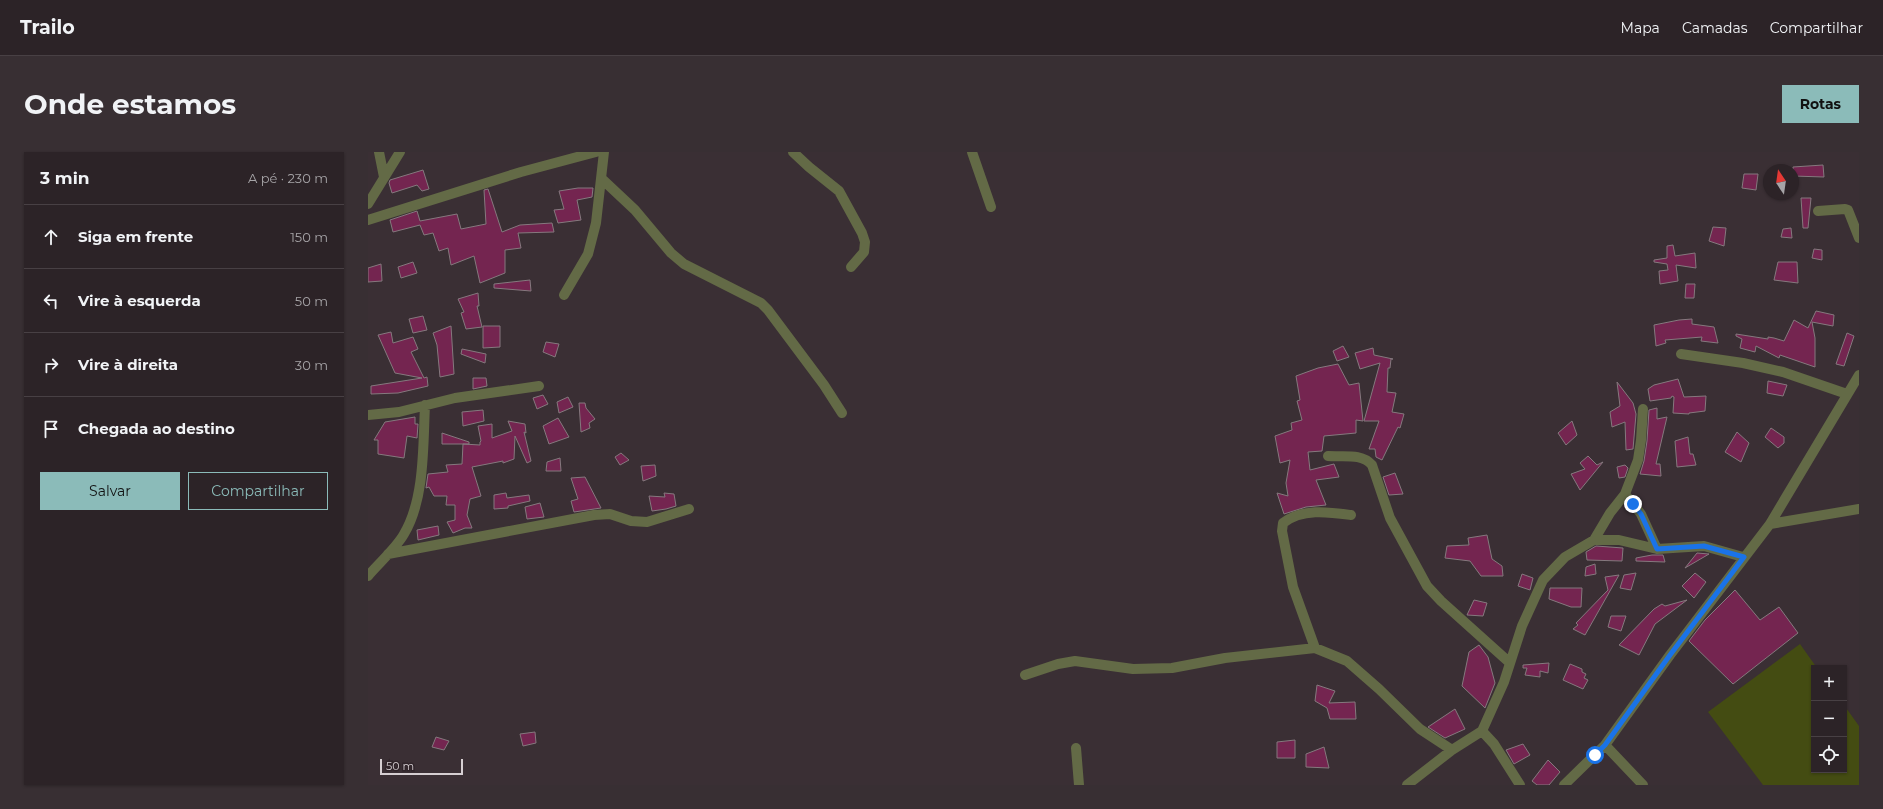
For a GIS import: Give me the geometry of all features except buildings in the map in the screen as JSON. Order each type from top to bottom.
[{"type":"street","points":[[379,152],[384,177]]},
{"type":"street","points":[[368,204],[400,152]]},
{"type":"street","points":[[368,220],[521,172],[594,152]]},
{"type":"street","points":[[564,296],[588,254],[596,223],[604,152]]},
{"type":"street","points":[[793,152],[839,191],[862,233],[865,242],[864,252],[851,267]]},
{"type":"street","points":[[972,152],[991,207]]},
{"type":"street","points":[[602,178],[635,210],[671,253],[684,264],[761,303],[768,310],[824,385],[842,413]]},
{"type":"street","points":[[1818,211],[1848,210],[1859,238]]},
{"type":"street","points":[[1681,354],[1743,363],[1783,372],[1847,394]]},
{"type":"street","points":[[1564,785],[1605,745],[1670,655],[1770,524],[1859,375]]},
{"type":"street","points":[[368,415],[399,412],[455,398],[539,386]]},
{"type":"street","points":[[368,576],[404,535],[417,504],[423,450],[425,405]]},
{"type":"street","points":[[1407,785],[1452,750],[1482,732],[1504,682],[1522,626],[1543,580],[1566,557],[1594,540],[1610,513],[1625,494],[1638,460],[1643,409]]},
{"type":"street","points":[[1328,456],[1361,457],[1367,459],[1372,465],[1390,518],[1427,586],[1441,601],[1510,662]]},
{"type":"street","points":[[1625,494],[1641,514],[1657,549]]},
{"type":"street","points":[[388,554],[594,515],[610,514],[631,521],[647,522],[689,509]]},
{"type":"street","points":[[1770,524],[1859,509]]},
{"type":"street","points":[[1315,648],[1293,587],[1282,531],[1283,523],[1291,517],[1316,512],[1351,515]]},
{"type":"street","points":[[1594,540],[1619,540],[1657,549],[1704,546],[1744,557]]},
{"type":"street","points":[[1025,675],[1058,664],[1075,661],[1133,669],[1172,668],[1225,658],[1315,648],[1347,661],[1379,689],[1420,729],[1452,750]]},
{"type":"street","points":[[1482,732],[1494,744],[1520,785]]},
{"type":"street","points":[[1605,745],[1643,785]]},
{"type":"street","points":[[1076,748],[1080,785]]},
{"type":"green space","points":[[1800,644],[1815,665],[1811,665],[1811,773],[1847,773],[1847,709],[1859,726],[1859,785],[1763,785],[1708,712]]},
{"type":"route","points":[[1595,755],[1605,745],[1670,655],[1744,557],[1704,546],[1657,549],[1641,514],[1633,504]]}]
